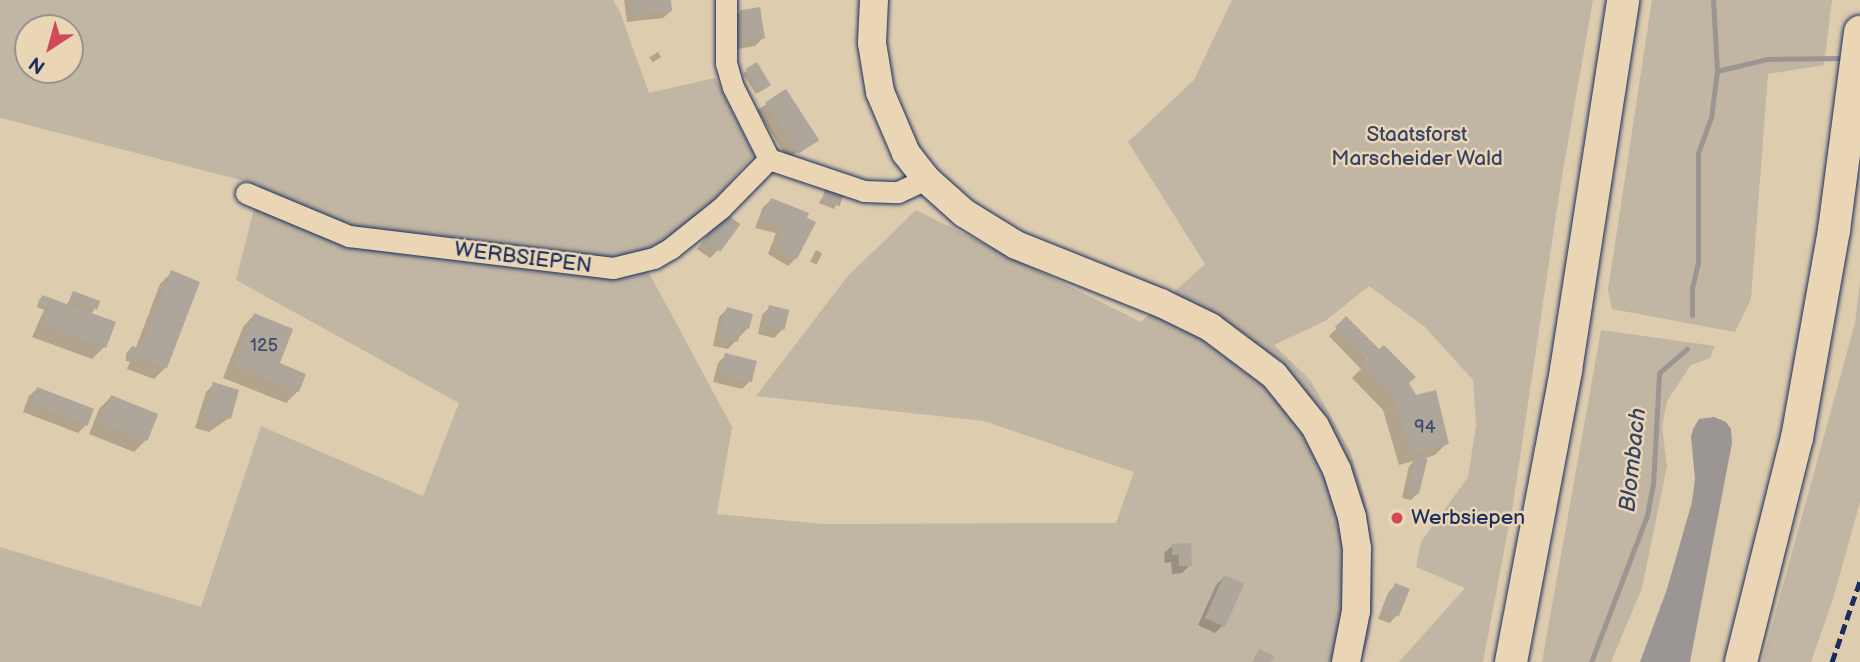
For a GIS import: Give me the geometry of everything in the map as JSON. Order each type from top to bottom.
[{"type":"highway","points":[[1511,662],[1572,335],[1623,0]]},
{"type":"highway","points":[[1741,662],[1797,438],[1834,230],[1860,32]]},
{"type":"main road","points":[[874,0],[872,43],[880,92],[906,153],[926,179],[964,213],[1006,240],[1161,303],[1210,327],[1265,367],[1315,426],[1329,452],[1352,517],[1357,548],[1358,592],[1346,662]]},
{"type":"street","points":[[726,0],[726,63],[733,87],[769,159],[864,191],[898,192],[926,179]]},
{"type":"street","name":"WERBSIEPEN","points":[[246,193],[349,236],[613,268],[644,261],[671,248],[722,208],[769,159]]},
{"type":"green space","name":"Staatsforst Marscheider Wald","points":[[0,0],[613,0],[620,12],[649,93],[715,78],[754,154],[696,222],[640,256],[732,427],[717,514],[824,524],[1116,523],[1134,472],[984,421],[756,396],[847,277],[916,210],[1141,322],[1205,264],[1128,142],[1194,80],[1232,0],[1593,0],[1561,182],[1513,504],[1483,662],[1399,662],[1465,588],[1416,567],[1421,542],[1468,477],[1476,426],[1473,380],[1425,327],[1369,286],[1325,321],[1274,345],[1311,381],[1350,451],[1364,495],[1371,538],[1373,595],[1370,633],[1361,662],[0,662],[0,547],[201,607],[261,426],[423,496],[459,403],[236,280],[260,185],[1,118],[0,120]]},
{"type":"green space","points":[[1652,0],[1832,0],[1824,65],[1768,74],[1751,299],[1735,332],[1612,309],[1608,290]]},
{"type":"green space","points":[[1860,282],[1860,502],[1833,599],[1811,662],[1762,662],[1855,323]]},
{"type":"green space","points":[[1601,330],[1715,346],[1710,358],[1691,365],[1667,401],[1662,427],[1667,466],[1642,588],[1611,662],[1542,662]]},
{"type":"shaded area","points":[[1714,417],[1726,422],[1731,429],[1732,443],[1690,662],[1640,662],[1667,589],[1692,502],[1695,479],[1691,437],[1693,429],[1699,419]]},
{"type":"building","points":[[632,0],[671,0],[672,11],[634,15]]},
{"type":"building","points":[[760,7],[765,39],[745,42],[740,10]]},
{"type":"building","points":[[757,62],[771,85],[760,92],[746,69]]},
{"type":"building","points":[[786,89],[819,140],[798,154],[765,103]]},
{"type":"building","points":[[826,187],[844,193],[840,206],[822,200]]},
{"type":"building","points":[[771,198],[809,213],[807,218],[816,222],[797,259],[775,246],[783,226],[761,221]]},
{"type":"building","points":[[725,213],[740,224],[720,252],[705,241]]},
{"type":"building","points":[[171,270],[200,282],[167,368],[138,357],[136,360],[127,353],[132,346],[141,349]]},
{"type":"building","points":[[73,291],[100,301],[97,309],[70,299]]},
{"type":"building","points":[[42,295],[116,322],[106,348],[43,325],[49,307],[39,303]]},
{"type":"building","points":[[769,305],[789,310],[784,330],[764,325]]},
{"type":"building","points":[[727,307],[753,314],[749,329],[741,327],[738,342],[719,338]]},
{"type":"building","points":[[254,313],[293,329],[280,363],[306,374],[299,392],[234,366]]},
{"type":"building","points":[[1346,316],[1379,349],[1384,345],[1416,377],[1409,383],[1416,395],[1436,390],[1449,444],[1410,454],[1395,398],[1363,365],[1368,360],[1335,327]]},
{"type":"building","points":[[725,353],[757,361],[752,382],[720,374]]},
{"type":"building","points":[[213,382],[239,390],[231,419],[221,416],[218,425],[202,420]]},
{"type":"building","points":[[37,387],[94,409],[87,426],[31,404]]},
{"type":"building","points":[[111,395],[158,414],[147,441],[100,422]]},
{"type":"building","points":[[1416,456],[1428,459],[1419,494],[1407,491]]},
{"type":"building","points":[[1191,543],[1192,566],[1179,566],[1179,555],[1172,555],[1172,544]]},
{"type":"building","points":[[1224,575],[1244,584],[1225,627],[1205,618]]},
{"type":"building","points":[[1395,583],[1410,589],[1399,617],[1384,611]]},
{"type":"building","points":[[1259,649],[1274,656],[1271,662],[1252,662]]},
{"type":"waterway","name":"Blombach","points":[[1692,315],[1692,288],[1698,263],[1698,153],[1711,118],[1717,71],[1713,0]]},
{"type":"waterway","points":[[1717,71],[1767,59],[1846,58]]},
{"type":"waterway","name":"Blombach","points":[[1591,662],[1647,515],[1653,485],[1659,373],[1687,349]]},
{"type":"railway","points":[[1832,662],[1860,581]]},
{"type":"place","name":"Werbsiepen","points":[[1397,518]]}]
